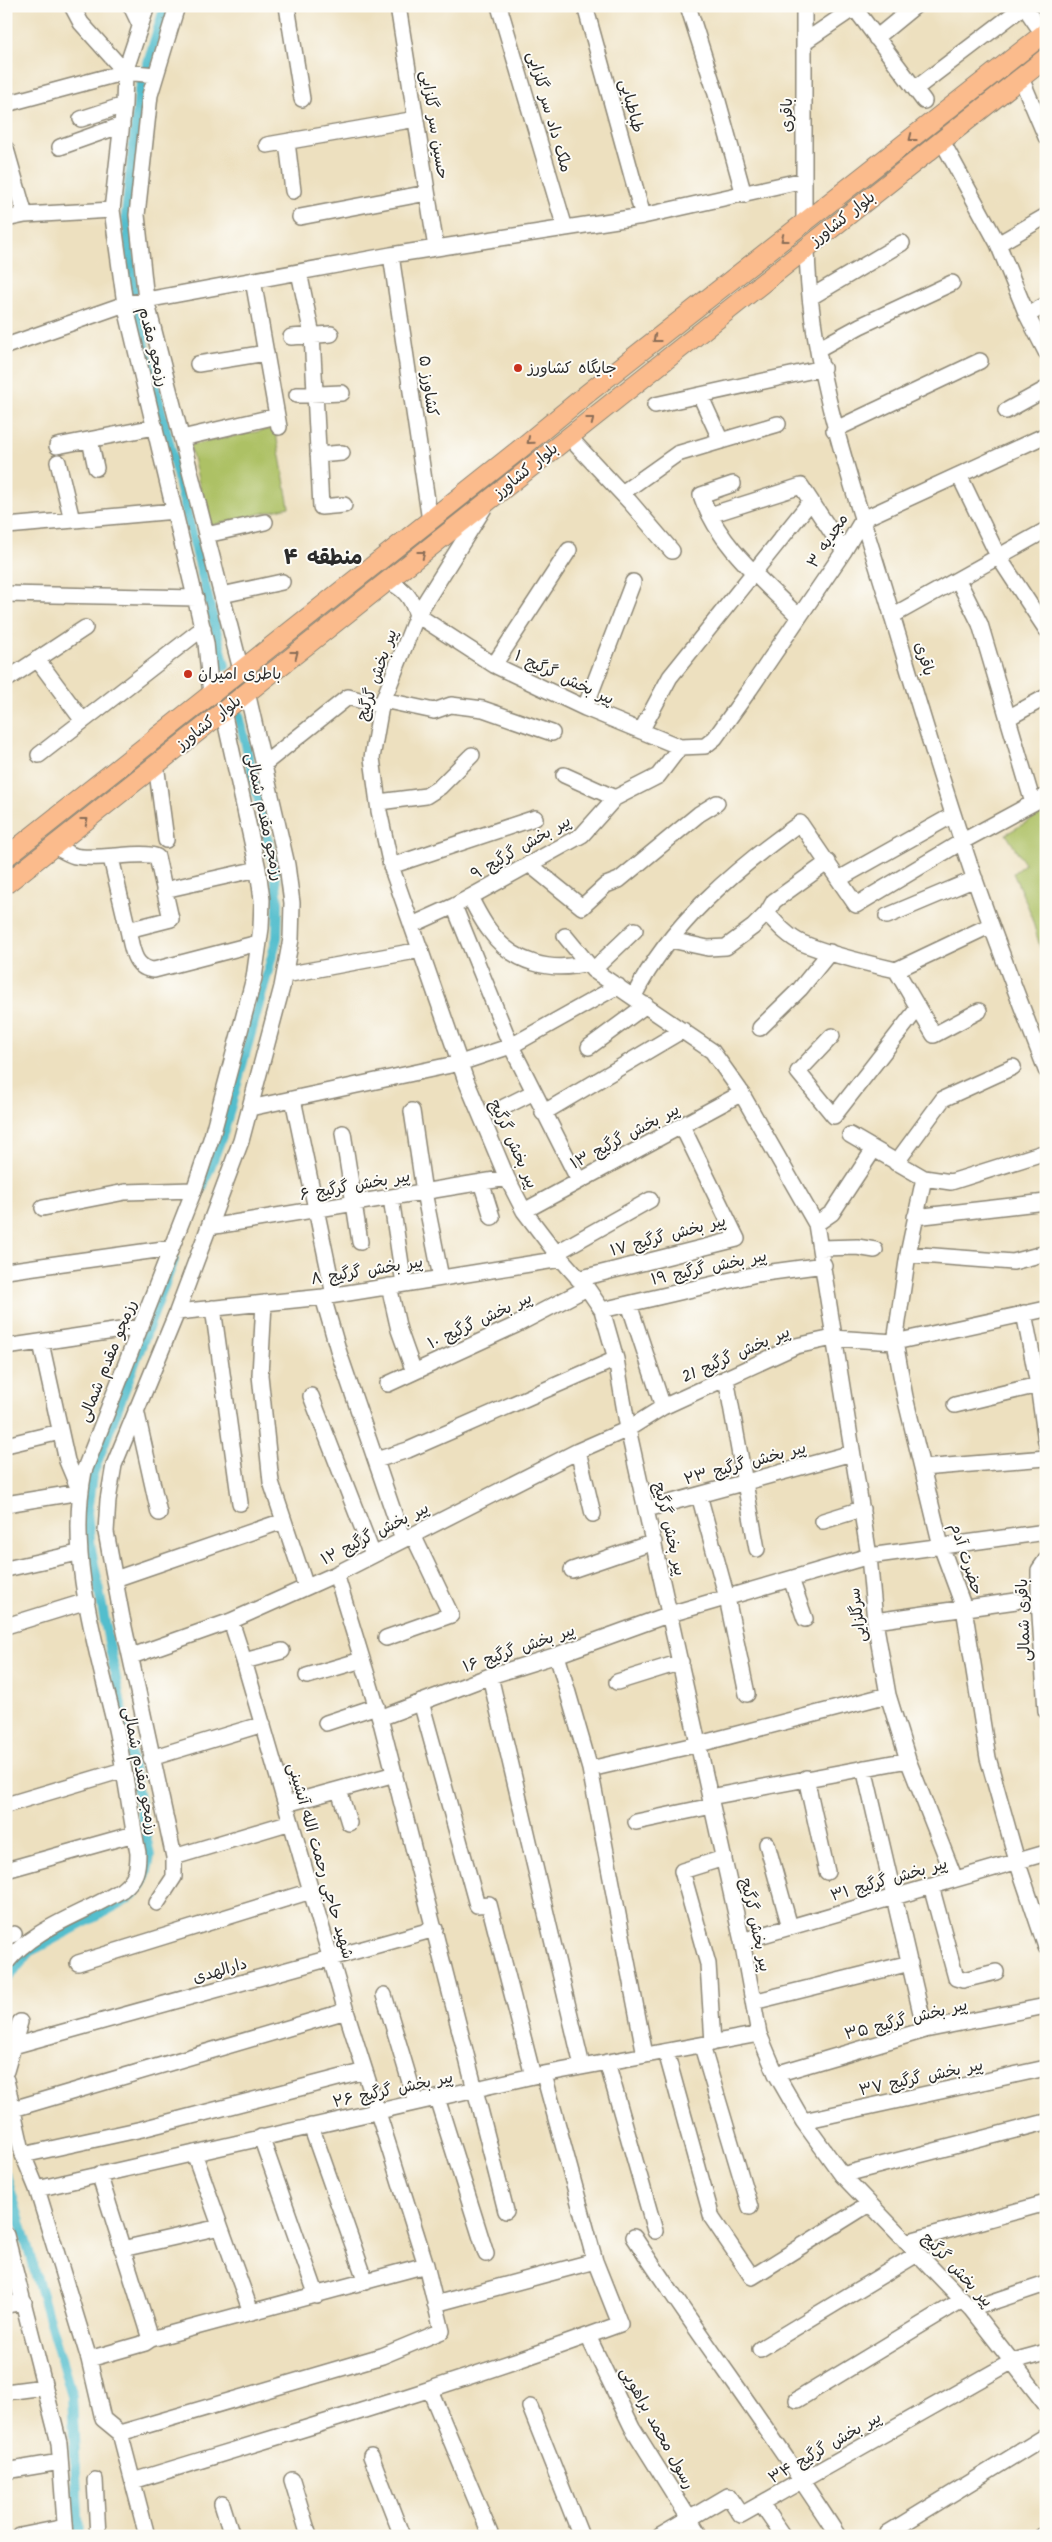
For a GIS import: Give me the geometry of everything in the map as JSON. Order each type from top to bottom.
[{"type":"main road","name":"بلوار کشاورز","points":[[6,857],[430,521],[588,393],[940,116],[1045,39]]},
{"type":"main road","points":[[947,137],[959,118],[1045,39]]},
{"type":"main road","name":"بلوار کشاورز","points":[[6,884],[1046,58]]},
{"type":"main road","points":[[143,748],[156,764]]},
{"type":"street","points":[[72,6],[81,23],[129,72]]},
{"type":"street","points":[[131,6],[140,25]]},
{"type":"street","name":"رزمجو مقدم","points":[[147,6],[140,25],[129,72],[112,210],[125,304],[203,628],[210,667],[211,694]]},
{"type":"street","name":"رزمجو مقدم","points":[[177,6],[152,75],[137,215],[146,300],[241,670]]},
{"type":"street","points":[[287,6],[302,99]]},
{"type":"street","name":"حسین سر گلزایی","points":[[398,6],[436,248]]},
{"type":"street","name":"ملک داد سر گلزایی","points":[[499,6],[565,228]]},
{"type":"street","name":"طباطبایی","points":[[585,6],[643,216]]},
{"type":"street","points":[[688,6],[716,94],[744,195]]},
{"type":"street","name":"باقری","points":[[804,6],[804,224]]},
{"type":"street","points":[[876,38],[915,6]]},
{"type":"street","points":[[804,42],[854,7],[919,96],[1024,6],[1045,39]]},
{"type":"street","points":[[6,104],[129,72],[152,75]]},
{"type":"street","points":[[1021,78],[1046,137]]},
{"type":"street","points":[[81,119],[124,105]]},
{"type":"street","points":[[267,145],[416,119]]},
{"type":"street","points":[[60,147],[122,125]]},
{"type":"street","points":[[947,137],[998,244],[1027,315],[1046,352]]},
{"type":"street","points":[[287,142],[293,191]]},
{"type":"street","points":[[6,149],[25,215]]},
{"type":"street","points":[[12,344],[125,304],[436,248],[643,216],[744,195],[804,180]]},
{"type":"street","points":[[300,217],[427,193]]},
{"type":"street","points":[[6,219],[25,215],[112,210]]},
{"type":"street","points":[[998,244],[1046,216]]},
{"type":"street","points":[[811,297],[902,244]]},
{"type":"street","name":"باقری","points":[[807,248],[818,349],[834,430],[953,815],[991,924],[1046,1070]]},
{"type":"street","name":"کشاورز ۵","points":[[391,256],[430,521]]},
{"type":"street","points":[[299,272],[312,335],[321,507],[344,506]]},
{"type":"street","points":[[182,438],[278,422],[253,280]]},
{"type":"street","points":[[818,349],[860,326],[952,283]]},
{"type":"street","points":[[1027,315],[1046,305]]},
{"type":"street","points":[[291,337],[331,334]]},
{"type":"street","points":[[198,364],[266,353]]},
{"type":"street","points":[[834,430],[980,361]]},
{"type":"street","points":[[655,405],[823,368]]},
{"type":"street","points":[[1006,411],[1046,388]]},
{"type":"street","points":[[297,395],[342,392]]},
{"type":"street","points":[[700,395],[721,441]]},
{"type":"street","points":[[622,493],[677,454],[778,424]]},
{"type":"street","points":[[57,446],[155,427]]},
{"type":"street","name":"مجدیه ۳","points":[[705,746],[715,738],[844,551],[863,519],[1046,435]]},
{"type":"street","points":[[570,436],[672,551]]},
{"type":"street","points":[[90,440],[96,468]]},
{"type":"street","points":[[318,455],[342,453]]},
{"type":"street","points":[[58,462],[72,520]]},
{"type":"street","points":[[959,475],[998,556],[1046,629]]},
{"type":"street","points":[[734,484],[701,496],[710,515],[730,546],[798,616]]},
{"type":"street","points":[[710,515],[801,486],[844,551]]},
{"type":"street","name":"پیر بخش گرگیج","points":[[488,501],[417,615],[382,703],[372,758],[391,866],[460,1063],[507,1178],[524,1210],[602,1310],[616,1359],[628,1429],[742,1941],[759,2034],[776,2074],[803,2121],[842,2175],[966,2304],[1014,2361],[1046,2405]]},
{"type":"street","points":[[641,731],[670,677],[811,501]]},
{"type":"street","points":[[7,526],[175,511]]},
{"type":"street","points":[[206,535],[265,522]]},
{"type":"street","points":[[892,616],[1046,530]]},
{"type":"street","points":[[494,665],[569,550]]},
{"type":"street","points":[[589,1048],[640,1000],[649,966],[712,893],[756,854],[800,823],[856,905],[963,841],[1040,800],[1008,718],[980,624],[958,580]]},
{"type":"street","name":"پیر بخش گرگیج","points":[[387,581],[399,587],[411,597],[417,615]]},
{"type":"street","points":[[222,595],[282,582]]},
{"type":"street","points":[[585,708],[633,582]]},
{"type":"street","points":[[6,594],[196,598]]},
{"type":"street","name":"پیر بخش گرگیج ۱","points":[[417,615],[494,665],[585,708],[680,747],[705,746]]},
{"type":"street","points":[[6,680],[85,628]]},
{"type":"street","points":[[39,754],[203,628]]},
{"type":"street","points":[[37,659],[82,721]]},
{"type":"street","points":[[157,1903],[174,1877],[174,1857],[151,1758],[106,1532],[108,1500],[114,1465],[177,1312],[241,1141],[284,975],[291,939],[292,902],[287,865],[247,692]]},
{"type":"street","points":[[264,764],[348,697],[434,711],[451,705],[483,709],[552,733]]},
{"type":"street","points":[[1008,718],[1046,697]]},
{"type":"street","name":"رزمجو مقدم شمالی","points":[[6,1963],[18,1948],[32,1938],[99,1904],[132,1883],[138,1872],[138,1853],[123,1770],[78,1553],[80,1492],[94,1446],[194,1190],[212,1136],[249,996],[258,943],[262,900],[258,869],[223,711]]},
{"type":"street","name":"پیر بخش گرگیج ۹","points":[[412,924],[454,906],[582,834],[615,798],[658,776],[680,747]]},
{"type":"street","points":[[379,802],[426,796],[440,787],[472,755]]},
{"type":"street","points":[[156,764],[166,840]]},
{"type":"street","points":[[564,775],[615,798]]},
{"type":"street","points":[[529,864],[582,906],[606,885],[619,880],[699,814],[717,803]]},
{"type":"street","points":[[839,879],[953,815]]},
{"type":"street","points":[[391,866],[535,818]]},
{"type":"street","points":[[54,846],[74,856],[111,858],[151,854],[157,858],[171,919],[128,930]]},
{"type":"street","points":[[111,858],[134,956],[140,966],[145,969],[154,970],[258,943]]},
{"type":"street","points":[[671,940],[708,948],[726,947],[767,913],[774,901],[828,862]]},
{"type":"street","points":[[164,890],[258,869]]},
{"type":"street","points":[[887,916],[975,880]]},
{"type":"street","points":[[470,897],[490,932],[500,944],[527,961],[549,968],[590,967],[635,930]]},
{"type":"street","points":[[454,906],[511,1046],[579,1181]]},
{"type":"street","points":[[767,913],[784,931],[802,943],[896,970],[991,924]]},
{"type":"street","name":"سرگلزایی","points":[[565,936],[590,967],[712,1051],[742,1093],[816,1224],[862,1509],[869,1556],[875,1621],[888,1695],[908,1760],[955,1879]]},
{"type":"street","points":[[284,975],[421,950]]},
{"type":"street","points":[[760,1028],[800,988],[830,952]]},
{"type":"street","points":[[896,970],[934,1035],[979,1011]]},
{"type":"street","points":[[250,1108],[460,1063],[511,1046],[618,986]]},
{"type":"street","points":[[832,1036],[798,1072],[834,1116],[918,1008]]},
{"type":"street","points":[[543,1112],[683,1030]]},
{"type":"street","points":[[896,1163],[943,1099],[1013,1067]]},
{"type":"street","points":[[504,1107],[534,1092]]},
{"type":"street","name":"پیر بخش گرگیج ۱۳","points":[[524,1210],[742,1093]]},
{"type":"street","points":[[293,1099],[317,1210],[328,1296],[339,1353],[376,1460],[408,1537],[450,1615],[386,1638]]},
{"type":"street","points":[[412,1111],[424,1192],[441,1278]]},
{"type":"street","name":"پیر بخش گرگیج ۱۷","points":[[582,1284],[737,1239],[682,1126]]},
{"type":"street","points":[[343,1133],[360,1242]]},
{"type":"street","points":[[850,1135],[924,1178],[951,1182],[1046,1152]]},
{"type":"street","points":[[816,1224],[832,1213],[874,1149]]},
{"type":"street","name":"پیر بخش گرگیج ۶","points":[[209,1227],[507,1178]]},
{"type":"street","name":"حضرت آدم","points":[[924,1178],[908,1254],[895,1342],[922,1468],[942,1546],[964,1608],[988,1758],[1017,1861],[1046,1948]]},
{"type":"street","points":[[481,1182],[492,1217]]},
{"type":"street","points":[[43,1208],[125,1192],[194,1190]]},
{"type":"street","points":[[391,1198],[404,1284]]},
{"type":"street","points":[[558,1256],[650,1200]]},
{"type":"street","points":[[915,1217],[1046,1202]]},
{"type":"street","points":[[820,1248],[857,1246],[875,1250]]},
{"type":"street","points":[[6,1271],[171,1248]]},
{"type":"street","points":[[908,1254],[1013,1262],[1046,1253]]},
{"type":"street","name":"پیر بخش گرگیج ۸","points":[[177,1312],[328,1296],[441,1278],[558,1256]]},
{"type":"street","name":"پیر بخش گرگیج ۱۹","points":[[602,1310],[757,1274],[824,1265]]},
{"type":"street","name":"پیر بخش گرگیج ۱۰","points":[[388,1384],[516,1325],[582,1284]]},
{"type":"street","points":[[389,1286],[400,1330],[414,1372]]},
{"type":"street","points":[[264,1303],[260,1375],[271,1482],[306,1587]]},
{"type":"street","points":[[629,1304],[663,1407]]},
{"type":"street","points":[[213,1308],[240,1503]]},
{"type":"street","name":"پیر بخش گرگیج 21","points":[[628,1429],[663,1407],[796,1346],[833,1338],[895,1342],[1024,1313],[1045,1311]]},
{"type":"street","points":[[1024,1313],[1038,1385],[1046,1442]]},
{"type":"street","points":[[6,1347],[141,1327]]},
{"type":"street","points":[[6,1504],[80,1492],[67,1461],[40,1343]]},
{"type":"street","points":[[376,1460],[408,1450],[616,1359]]},
{"type":"street","points":[[726,1378],[756,1549]]},
{"type":"street","points":[[956,1405],[1038,1385]]},
{"type":"street","points":[[311,1396],[373,1555]]},
{"type":"street","points":[[136,1410],[159,1513]]},
{"type":"street","name":"پیر بخش گرگیج ۱۲","points":[[132,1656],[230,1621],[336,1574],[578,1451],[628,1429]]},
{"type":"street","points":[[6,1445],[60,1432]]},
{"type":"street","points":[[578,1451],[593,1514]]},
{"type":"street","name":"پیر بخش گرگیج ۲۳","points":[[647,1509],[852,1452]]},
{"type":"street","points":[[922,1468],[1046,1458]]},
{"type":"street","points":[[699,1495],[727,1598],[747,1694]]},
{"type":"street","points":[[823,1521],[862,1509]]},
{"type":"street","points":[[115,1579],[283,1521]]},
{"type":"street","name":"پیر بخش گرگیج ۱۶","points":[[326,1723],[421,1702],[490,1676],[557,1655],[670,1614],[869,1556],[1046,1532]]},
{"type":"street","points":[[572,1570],[654,1542]]},
{"type":"street","points":[[6,1569],[78,1553]]},
{"type":"street","name":"باقری شمالی","points":[[1046,1560],[1040,1570],[1039,1599],[1046,1710]]},
{"type":"street","points":[[336,1574],[395,1774],[506,2211]]},
{"type":"street","points":[[791,1579],[805,1618]]},
{"type":"street","points":[[6,1626],[87,1600]]},
{"type":"street","points":[[875,1621],[1016,1601]]},
{"type":"street","name":"شهید حاجی رحمت الله آنشینی","points":[[120,2433],[382,2356],[442,2331],[426,2265],[346,2012],[263,1724],[230,1621]]},
{"type":"street","points":[[244,1661],[282,1651]]},
{"type":"street","points":[[557,1655],[590,1769],[645,2056]]},
{"type":"street","points":[[307,1676],[362,1660]]},
{"type":"street","points":[[617,1682],[681,1662]]},
{"type":"street","points":[[490,1676],[582,2066]]},
{"type":"street","points":[[590,1769],[699,1744],[888,1695]]},
{"type":"street","points":[[133,2481],[430,2390],[620,2324],[595,2261],[538,2075],[489,1904],[477,1905],[421,1702]]},
{"type":"street","points":[[151,1758],[263,1724]]},
{"type":"street","points":[[636,1822],[711,1801],[806,1778],[908,1760]]},
{"type":"street","points":[[864,1768],[925,2030]]},
{"type":"street","points":[[6,1806],[123,1770]]},
{"type":"street","points":[[286,1804],[395,1774]]},
{"type":"street","points":[[806,1778],[827,1872]]},
{"type":"street","points":[[339,1790],[348,1823]]},
{"type":"street","points":[[174,1857],[291,1822]]},
{"type":"street","points":[[6,1870],[134,1834]]},
{"type":"street","points":[[767,1844],[790,1927]]},
{"type":"street","name":"پیر بخش گرگیج ۳۱","points":[[742,1941],[1046,1853]]},
{"type":"street","points":[[724,1858],[682,1871],[708,1964],[708,2045],[750,2207]]},
{"type":"street","points":[[930,1886],[956,1978],[963,1980],[996,1972]]},
{"type":"street","points":[[78,1963],[311,1891]]},
{"type":"street","name":"دارالهدی","points":[[13,2046],[435,1929]]},
{"type":"street","points":[[753,2002],[910,1963]]},
{"type":"street","points":[[384,1995],[416,2102]]},
{"type":"street","name":"پیر بخش گرگیج ۳۵","points":[[776,2074],[925,2030],[1046,2006]]},
{"type":"street","points":[[12,2109],[346,2012]]},
{"type":"street","points":[[6,2071],[20,2022]]},
{"type":"street","name":"پیر بخش گرگیج ۲۶","points":[[37,2189],[538,2075],[708,2045],[759,2034]]},
{"type":"street","points":[[666,2052],[712,2218],[752,2277],[869,2204]]},
{"type":"street","points":[[608,2062],[655,2231]]},
{"type":"street","name":"پیر بخش گرگیج ۳۷","points":[[803,2121],[1046,2068]]},
{"type":"street","points":[[23,2155],[142,2128],[364,2071]]},
{"type":"street","points":[[6,2080],[23,2155],[37,2189],[89,2359],[103,2419],[120,2433],[147,2536]]},
{"type":"street","points":[[437,2098],[486,2254]]},
{"type":"street","points":[[842,2175],[1046,2122]]},
{"type":"street","points":[[311,2126],[366,2282]]},
{"type":"street","points":[[261,2137],[317,2296]]},
{"type":"street","points":[[194,2153],[251,2312]]},
{"type":"street","points":[[99,2174],[151,2339]]},
{"type":"street","points":[[906,2242],[1046,2203]]},
{"type":"street","points":[[122,2249],[220,2227]]},
{"type":"street","points":[[6,2235],[10,2266],[24,2302],[59,2443],[65,2532],[20,2536]]},
{"type":"street","points":[[634,2237],[686,2318],[803,2481],[838,2536]]},
{"type":"street","points":[[760,2349],[917,2254]]},
{"type":"street","points":[[435,2304],[595,2261]]},
{"type":"street","points":[[89,2359],[145,2343],[151,2339],[317,2296],[426,2265]]},
{"type":"street","points":[[798,2400],[966,2304],[1046,2284]]},
{"type":"street","points":[[6,2306],[24,2302]]},
{"type":"street","name":"رسول محمد براهویی","points":[[588,2336],[632,2427],[700,2536]]},
{"type":"street","name":"پیر بخش گرگیج ۳۴","points":[[660,2536],[728,2496],[741,2514],[803,2481],[1014,2361],[1046,2352]]},
{"type":"street","points":[[6,2392],[44,2387]]},
{"type":"street","points":[[430,2390],[491,2536]]},
{"type":"street","points":[[530,2407],[581,2536]]},
{"type":"street","points":[[888,2533],[1046,2436]]},
{"type":"street","points":[[371,2456],[402,2536]]},
{"type":"street","points":[[6,2471],[60,2462]]},
{"type":"street","points":[[95,2480],[98,2536]]},
{"type":"street","points":[[292,2480],[309,2536]]},
{"type":"street","points":[[222,2504],[232,2536]]},
{"type":"street","points":[[761,2504],[783,2536]]},
{"type":"green space","points":[[275,428],[289,507],[209,526],[190,445]]},
{"type":"green space","points":[[1046,811],[1046,967],[1029,909],[1013,873],[1025,864],[1006,834]]},
{"type":"waterway","points":[[134,293],[126,215],[139,93],[164,9]]},
{"type":"waterway","points":[[137,314],[225,666]]},
{"type":"waterway","points":[[202,1188],[224,1131],[277,938],[278,903],[274,867],[239,715]]},
{"type":"waterway","points":[[6,1980],[31,1951],[128,1899],[141,1885],[147,1869],[150,1856],[91,1549],[87,1512],[92,1476],[174,1260]]},
{"type":"waterway","points":[[6,2175],[72,2396],[79,2536]]},
{"type":"place","name":"جایگاه کشاورز","points":[[518,368]]},
{"type":"place","name":"باطری امیران","points":[[188,674]]},
{"type":"district","name":"منطقه ۴","points":[[323,558]]}]
